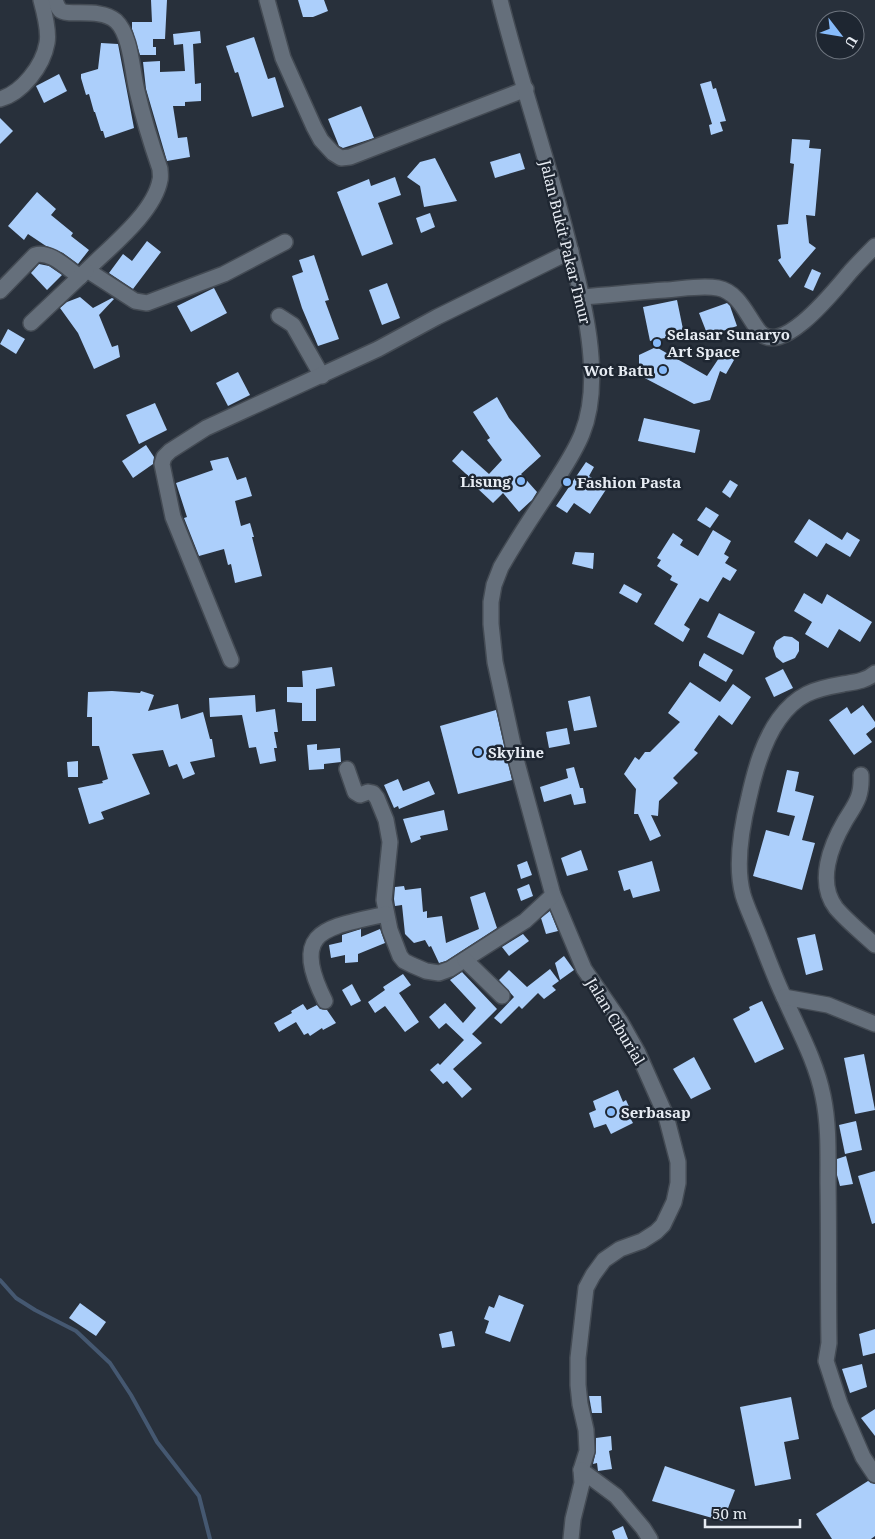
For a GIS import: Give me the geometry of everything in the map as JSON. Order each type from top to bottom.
[{"type":"street","points":[[0,99],[5,98],[18,89],[31,76],[41,60],[47,42],[41,0]]},
{"type":"street","points":[[31,323],[83,274],[145,210],[153,199],[161,180],[160,169],[136,88],[124,34],[116,21],[106,15],[89,12],[64,12],[60,10],[55,0]]},
{"type":"street","points":[[267,0],[283,58],[314,127],[321,140],[333,153],[341,158],[350,157],[526,89]]},
{"type":"street","name":"Jalan Bukit Pakar Tmur","points":[[500,0],[514,53],[552,176],[571,251],[588,334],[592,382],[589,408],[582,434],[568,462],[501,567],[494,585],[491,602],[491,624],[495,662],[504,704]]},
{"type":"street","points":[[0,291],[34,255],[40,253],[135,301],[147,304],[224,274],[285,242]]},
{"type":"street","points":[[581,297],[692,288],[719,288],[732,294],[760,333],[767,338],[778,337],[813,315],[875,246]]},
{"type":"street","points":[[231,660],[173,517],[162,464],[164,457],[170,451],[206,428],[378,349],[437,317],[571,251]]},
{"type":"street","points":[[279,316],[293,325],[322,376]]},
{"type":"street","points":[[875,673],[868,679],[826,687],[807,693],[798,698],[778,720],[763,751],[753,778],[741,835],[740,881],[747,906],[784,997],[803,1037],[823,1093],[826,1114],[829,1226],[829,1343],[826,1361],[847,1420],[863,1457],[875,1475]]},
{"type":"street","name":"Jalan Ciburial","points":[[504,704],[517,763],[553,895],[584,969],[620,1021],[638,1054],[666,1116],[678,1162],[678,1183],[674,1202],[663,1225],[642,1241],[620,1250],[604,1260],[592,1275],[586,1288],[578,1363],[580,1404],[586,1430],[587,1451],[570,1539]]},
{"type":"street","points":[[347,769],[355,792],[360,795],[368,792],[373,793],[386,820],[390,842],[384,900],[386,914],[400,956],[412,966],[439,973],[450,969],[525,921],[553,895]]},
{"type":"street","points":[[861,775],[862,790],[834,840],[826,877],[829,893],[835,907],[875,945]]},
{"type":"street","points":[[325,1001],[317,984],[310,956],[311,947],[315,940],[328,929],[386,914]]},
{"type":"street","points":[[465,960],[502,996]]},
{"type":"street","points":[[784,997],[828,1005],[875,1024]]},
{"type":"street","points":[[582,1470],[616,1496],[650,1539]]},
{"type":"building","points":[[151,0],[167,0],[165,39],[153,39],[156,55],[140,55],[132,29],[132,22],[152,22]]},
{"type":"building","points":[[298,0],[324,0],[328,11],[313,17],[303,17]]},
{"type":"building","points":[[200,31],[201,43],[193,44],[195,84],[201,83],[201,101],[185,102],[185,106],[173,106],[178,138],[187,137],[190,157],[167,161],[146,89],[143,62],[160,61],[160,72],[185,71],[183,44],[174,45],[173,34]]},
{"type":"building","points":[[254,37],[268,79],[275,77],[284,107],[252,117],[238,72],[235,73],[226,46]]},
{"type":"building","points":[[101,43],[118,44],[134,128],[105,138],[89,94],[86,95],[81,78],[81,74],[98,69]]},
{"type":"building","points":[[59,74],[67,91],[44,103],[36,86]]},
{"type":"building","points":[[711,81],[713,89],[716,88],[726,121],[720,122],[723,131],[711,135],[709,125],[712,124],[700,84]]},
{"type":"building","points":[[361,106],[374,138],[343,148],[339,146],[328,119]]},
{"type":"building","points":[[0,118],[13,131],[0,144]]},
{"type":"building","points":[[792,139],[810,140],[809,148],[821,149],[815,216],[806,215],[809,243],[816,248],[790,278],[778,260],[781,258],[777,225],[788,224],[794,164],[790,163]]},
{"type":"building","points":[[520,153],[525,169],[495,178],[490,162]]},
{"type":"building","points":[[435,158],[457,201],[424,207],[420,186],[407,177],[420,162]]},
{"type":"building","points":[[395,177],[401,195],[378,203],[393,244],[362,256],[337,192],[369,179],[371,186]]},
{"type":"building","points":[[37,192],[56,209],[51,215],[73,233],[71,236],[89,250],[78,264],[63,253],[46,246],[28,234],[24,240],[8,226]]},
{"type":"building","points":[[430,213],[435,227],[421,233],[416,218]]},
{"type":"building","points":[[147,241],[161,252],[133,289],[109,273],[123,254],[132,261]]},
{"type":"building","points":[[314,255],[329,300],[325,301],[339,339],[318,346],[302,308],[292,276],[303,272],[299,260]]},
{"type":"building","points":[[39,264],[49,266],[62,275],[47,290],[31,273]]},
{"type":"building","points":[[812,269],[821,273],[813,291],[804,287]]},
{"type":"building","points":[[387,283],[400,318],[382,325],[369,290]]},
{"type":"building","points":[[214,288],[227,313],[191,332],[177,306]]},
{"type":"building","points":[[80,297],[93,308],[112,298],[114,299],[99,315],[112,347],[118,345],[120,357],[94,369],[78,333],[60,308],[67,302]]},
{"type":"building","points":[[677,300],[684,334],[650,341],[643,307]]},
{"type":"building","points":[[727,303],[730,306],[737,326],[708,336],[699,313]]},
{"type":"building","points":[[8,329],[25,339],[16,354],[0,344]]},
{"type":"building","points":[[656,347],[707,376],[723,352],[734,360],[726,374],[720,371],[710,400],[694,404],[639,375],[639,355]]},
{"type":"building","points":[[238,372],[250,395],[228,406],[216,383]]},
{"type":"building","points":[[497,397],[509,418],[541,456],[521,474],[537,492],[532,500],[519,512],[503,493],[493,503],[476,487],[478,485],[452,461],[462,450],[489,474],[502,460],[487,440],[490,438],[473,412]]},
{"type":"building","points":[[155,403],[167,430],[139,444],[126,415]]},
{"type":"building","points":[[644,418],[700,430],[695,453],[638,441]]},
{"type":"building","points":[[146,445],[154,457],[153,464],[133,478],[122,461]]},
{"type":"building","points":[[228,457],[237,480],[246,477],[252,496],[235,501],[241,526],[250,523],[262,576],[235,583],[231,564],[228,565],[224,549],[199,556],[184,518],[187,517],[176,483],[213,470],[210,461]]},
{"type":"building","points":[[586,462],[594,467],[589,476],[607,488],[590,514],[574,503],[567,513],[556,506]]},
{"type":"building","points":[[730,480],[738,485],[730,498],[722,492]]},
{"type":"building","points":[[706,507],[719,515],[710,528],[697,520]]},
{"type":"building","points":[[809,519],[842,540],[847,532],[860,540],[850,557],[826,543],[817,557],[794,542]]},
{"type":"building","points":[[713,530],[731,541],[724,554],[729,557],[725,563],[737,570],[730,581],[723,577],[708,602],[700,598],[684,625],[690,629],[683,642],[654,624],[678,584],[670,580],[672,576],[657,566],[661,560],[657,558],[673,533],[683,540],[680,545],[698,556]]},
{"type":"building","points":[[575,552],[594,553],[593,569],[572,564]]},
{"type":"building","points":[[624,584],[642,594],[637,603],[619,593]]},
{"type":"building","points":[[804,593],[822,604],[827,594],[872,622],[860,642],[839,629],[828,648],[805,634],[812,622],[794,611]]},
{"type":"building","points":[[719,613],[755,632],[743,655],[707,637]]},
{"type":"building","points":[[784,636],[792,637],[799,642],[799,651],[795,658],[783,663],[776,657],[773,648],[776,641]]},
{"type":"building","points":[[704,653],[733,670],[726,682],[699,666]]},
{"type":"building","points":[[332,667],[335,686],[316,689],[316,721],[302,721],[302,703],[287,702],[287,687],[303,687],[302,671]]},
{"type":"building","points":[[783,669],[793,688],[774,697],[765,678]]},
{"type":"building","points":[[690,682],[720,702],[733,684],[751,697],[732,725],[719,715],[694,750],[698,753],[673,778],[678,783],[659,801],[658,816],[651,815],[661,836],[650,841],[638,814],[634,814],[636,789],[624,774],[635,757],[639,760],[645,752],[650,752],[680,722],[668,713]]},
{"type":"building","points":[[141,691],[154,695],[148,711],[178,704],[181,719],[203,712],[210,739],[212,739],[215,757],[190,762],[195,774],[183,779],[177,764],[169,767],[163,750],[132,754],[150,794],[101,812],[104,819],[89,824],[78,788],[103,783],[102,781],[108,779],[99,746],[92,746],[92,717],[87,717],[88,692],[140,693]]},
{"type":"building","points":[[255,695],[256,712],[275,709],[278,732],[274,732],[277,748],[274,748],[276,761],[260,764],[256,747],[249,748],[242,715],[210,717],[209,698]]},
{"type":"building","points":[[590,696],[597,727],[574,731],[568,701]]},
{"type":"building","points":[[863,705],[875,722],[875,727],[866,734],[872,742],[854,755],[829,720],[847,707],[851,714]]},
{"type":"building","name":"Skyline","points":[[496,710],[512,780],[458,794],[440,726]]},
{"type":"building","points":[[567,728],[570,744],[549,748],[546,732]]},
{"type":"building","points":[[317,744],[317,750],[340,748],[341,762],[324,764],[324,769],[309,770],[307,745]]},
{"type":"building","points":[[78,761],[78,777],[68,777],[67,762]]},
{"type":"building","points":[[574,767],[580,788],[583,788],[586,803],[574,805],[571,794],[544,802],[540,787],[568,778],[566,769]]},
{"type":"building","points":[[787,770],[799,772],[795,791],[814,796],[802,840],[815,843],[802,890],[753,876],[766,830],[789,836],[795,816],[777,812]]},
{"type":"building","points":[[398,779],[403,791],[429,781],[435,794],[399,809],[398,806],[394,808],[384,785]]},
{"type":"building","points":[[444,810],[448,830],[420,836],[421,839],[411,843],[403,819]]},
{"type":"building","points":[[581,850],[588,870],[567,876],[561,858]]},
{"type":"building","points":[[527,861],[532,875],[521,879],[517,865]]},
{"type":"building","points":[[652,861],[660,891],[633,898],[630,889],[624,891],[618,871]]},
{"type":"building","points":[[529,884],[533,896],[521,901],[517,889]]},
{"type":"building","points":[[404,886],[405,890],[421,888],[423,912],[427,911],[427,918],[442,916],[446,943],[479,929],[470,897],[485,892],[497,928],[446,961],[439,963],[431,946],[429,947],[425,940],[414,943],[405,934],[402,905],[395,906],[394,899],[395,887]]},
{"type":"building","points":[[550,911],[558,931],[546,934],[541,918]]},
{"type":"building","points":[[361,929],[361,937],[380,929],[385,943],[358,954],[358,962],[345,963],[345,955],[331,958],[329,945],[342,942],[342,935]]},
{"type":"building","points":[[523,934],[529,941],[509,956],[502,947]]},
{"type":"building","points":[[815,934],[823,970],[806,975],[797,938]]},
{"type":"building","points":[[564,956],[574,970],[560,980],[555,963]]},
{"type":"building","points":[[550,969],[559,981],[552,986],[556,990],[544,999],[538,993],[522,1009],[519,1006],[501,1024],[494,1018],[514,997],[499,980],[509,970],[527,987]]},
{"type":"building","points":[[462,972],[497,1009],[472,1034],[482,1043],[453,1069],[472,1089],[462,1098],[447,1081],[443,1084],[430,1070],[438,1063],[440,1065],[464,1040],[446,1023],[439,1029],[429,1017],[445,1003],[463,1023],[476,1008],[450,980]]},
{"type":"building","points":[[403,974],[411,985],[399,993],[419,1022],[405,1032],[385,1006],[375,1013],[368,1002],[385,990],[383,987]]},
{"type":"building","points":[[352,984],[361,1001],[351,1006],[342,990]]},
{"type":"building","points":[[762,1001],[784,1049],[755,1063],[733,1019],[750,1010],[749,1007]]},
{"type":"building","points":[[303,1004],[307,1010],[317,1005],[320,1009],[327,1010],[336,1023],[323,1030],[322,1028],[310,1036],[308,1033],[304,1035],[296,1022],[279,1032],[274,1023]]},
{"type":"building","points":[[864,1054],[875,1110],[855,1114],[844,1058]]},
{"type":"building","points":[[694,1057],[711,1089],[691,1099],[673,1069]]},
{"type":"building","name":"Serbasap","points":[[618,1090],[623,1102],[626,1100],[631,1111],[628,1114],[633,1123],[611,1134],[606,1124],[594,1128],[589,1113],[596,1110],[593,1101]]},
{"type":"building","points":[[856,1121],[862,1150],[845,1154],[839,1125]]},
{"type":"building","points":[[846,1156],[853,1184],[840,1186],[837,1175],[837,1159]]},
{"type":"building","points":[[875,1171],[875,1223],[872,1224],[858,1176]]},
{"type":"building","points":[[499,1295],[524,1305],[510,1342],[485,1333],[489,1321],[484,1319],[489,1306],[494,1308]]},
{"type":"building","points":[[80,1303],[106,1322],[96,1336],[69,1318]]},
{"type":"building","points":[[875,1329],[875,1353],[863,1356],[859,1334]]},
{"type":"building","points":[[452,1331],[455,1346],[442,1348],[439,1334]]},
{"type":"building","points":[[862,1364],[867,1387],[850,1393],[842,1369]]},
{"type":"building","points":[[589,1396],[601,1396],[602,1413],[592,1413]]},
{"type":"building","points":[[791,1397],[799,1439],[784,1442],[791,1479],[755,1486],[740,1407]]},
{"type":"building","points":[[875,1409],[875,1436],[861,1418]]},
{"type":"building","points":[[611,1436],[612,1450],[609,1451],[612,1469],[598,1471],[597,1463],[593,1464],[596,1438]]},
{"type":"building","points":[[665,1466],[735,1490],[723,1521],[652,1501]]},
{"type":"building","points":[[868,1481],[875,1484],[875,1536],[871,1539],[832,1539],[816,1514]]},
{"type":"building","points":[[623,1526],[628,1539],[615,1539],[612,1531]]},
{"type":"waterway","points":[[0,1280],[16,1298],[76,1331],[110,1363],[131,1395],[157,1442],[199,1496],[210,1539]]},
{"type":"place","name":"Selasar Sunaryo Art Space","points":[[657,343]]},
{"type":"place","name":"Wot Batu","points":[[663,370]]},
{"type":"place","name":"Lisung","points":[[521,481]]},
{"type":"place","name":"Fashion Pasta","points":[[567,482]]},
{"type":"place","name":"Skyline","points":[[478,752]]},
{"type":"place","name":"Serbasap","points":[[611,1112]]}]
